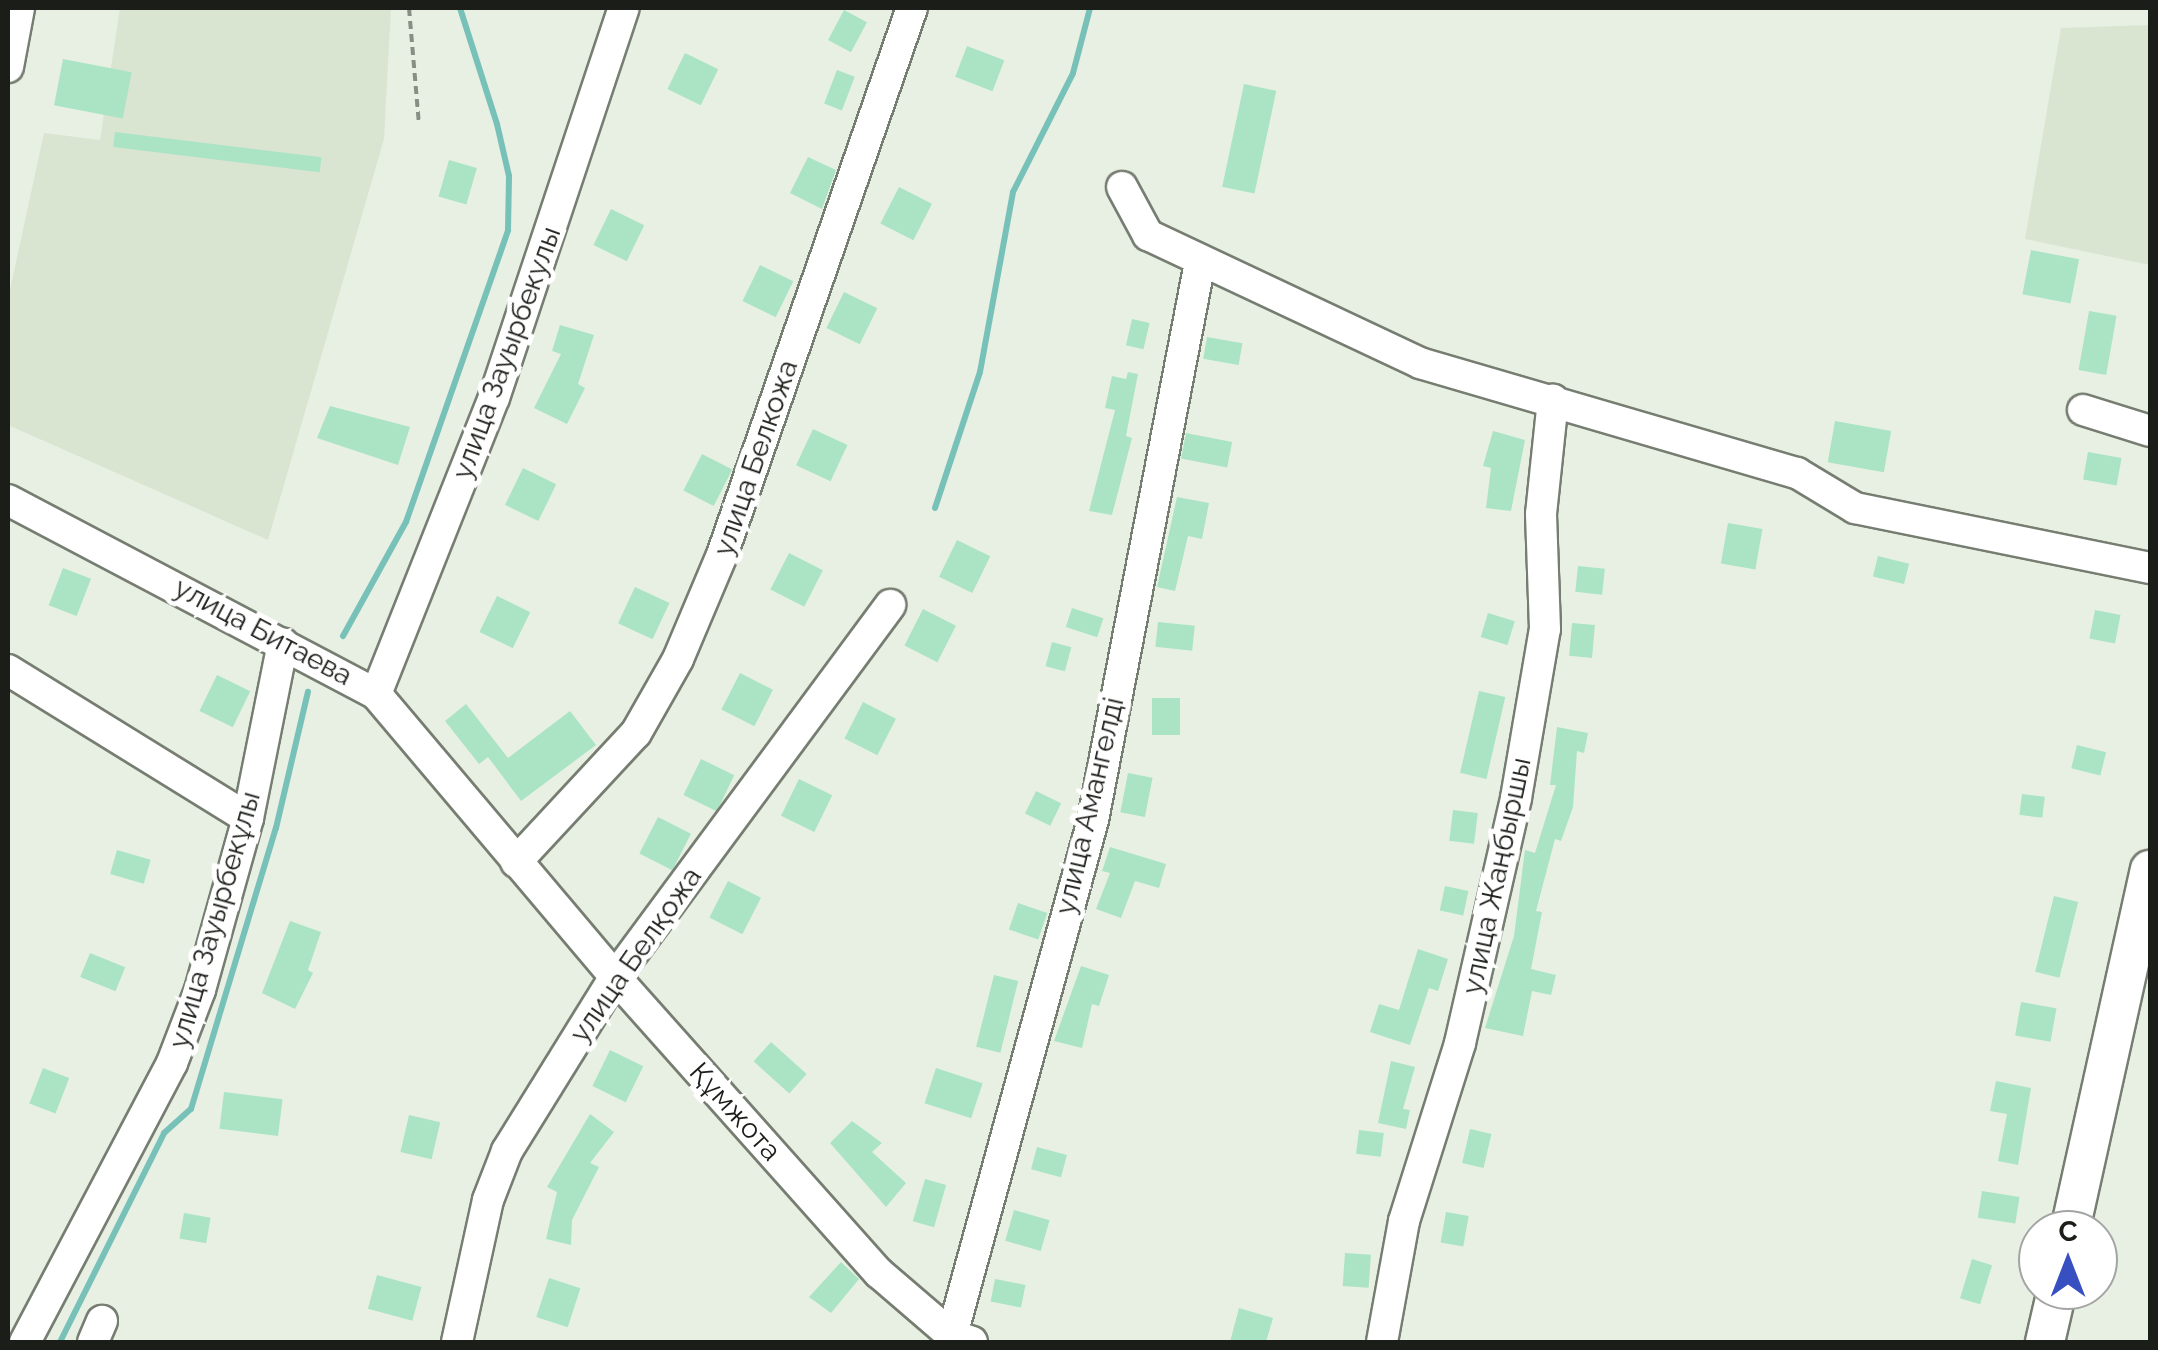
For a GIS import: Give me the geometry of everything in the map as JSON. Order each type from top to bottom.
[{"type":"main road","points":[[2074,1210],[2150,870]]},
{"type":"main road","points":[[2045,1342],[2052,1310]]},
{"type":"street","points":[[8,67],[19,8]]},
{"type":"street","name":"улица Зауырбекулы","points":[[376,694],[494,398],[624,8]]},
{"type":"street","name":"улица Белкожа","points":[[516,862],[636,734],[678,659],[722,555],[912,8]]},
{"type":"street","points":[[1122,186],[1148,235],[1420,364],[1797,473],[1855,508],[2150,568]]},
{"type":"street","name":"улица Амангелді","points":[[958,1340],[1092,820],[1200,262]]},
{"type":"street","name":"улица Жаңбыршы","points":[[1382,1342],[1404,1221],[1460,1043],[1516,798],[1544,629],[1541,514],[1553,400]]},
{"type":"street","points":[[2083,410],[2150,431]]},
{"type":"street","name":"улица Битаева","points":[[8,500],[376,694],[516,862]]},
{"type":"street","name":"улица Белқожа","points":[[457,1342],[488,1200],[507,1152],[615,977],[890,605]]},
{"type":"street","name":"улица Зауырбекұлы","points":[[25,1342],[172,1063],[248,818],[282,643]]},
{"type":"street","points":[[8,670],[248,818]]},
{"type":"street","name":"Құмжота","points":[[516,862],[879,1273],[958,1340]]},
{"type":"path","points":[[409,8],[419,124]]},
{"type":"shaded area","points":[[120,8],[391,8],[384,139],[268,540],[8,425],[8,299],[44,133],[100,140]]},
{"type":"shaded area","points":[[2150,25],[2150,265],[2025,239],[2061,28]]},
{"type":"building","points":[[844,10],[867,22],[851,52],[828,40]]},
{"type":"building","points":[[967,46],[1004,60],[993,91],[955,77]]},
{"type":"building","points":[[685,53],[718,69],[701,105],[667,89]]},
{"type":"building","points":[[63,59],[132,72],[123,118],[54,105]]},
{"type":"building","points":[[837,70],[855,77],[842,110],[824,104]]},
{"type":"building","points":[[1244,84],[1276,91],[1254,194],[1222,187]]},
{"type":"building","points":[[115,132],[321,157],[320,172],[113,147]]},
{"type":"building","points":[[808,157],[836,170],[822,209],[790,193]]},
{"type":"building","points":[[449,160],[477,168],[466,205],[439,197]]},
{"type":"building","points":[[899,187],[932,204],[913,240],[880,224]]},
{"type":"building","points":[[611,209],[644,225],[627,261],[593,245]]},
{"type":"building","points":[[2031,250],[2079,259],[2071,304],[2022,294]]},
{"type":"building","points":[[760,265],[793,281],[776,317],[742,301]]},
{"type":"building","points":[[844,292],[877,308],[860,344],[826,328]]},
{"type":"building","points":[[2089,311],[2117,316],[2106,375],[2079,370]]},
{"type":"building","points":[[1132,319],[1150,323],[1143,349],[1126,345]]},
{"type":"building","points":[[560,325],[594,335],[578,384],[585,388],[567,424],[534,408],[561,354],[552,351]]},
{"type":"building","points":[[1207,337],[1242,343],[1239,365],[1203,359]]},
{"type":"building","points":[[1128,372],[1138,374],[1126,436],[1132,438],[1112,515],[1089,511],[1115,410],[1105,408],[1112,376],[1126,379]]},
{"type":"building","points":[[330,406],[410,427],[398,465],[317,438]]},
{"type":"building","points":[[1835,421],[1891,431],[1884,472],[1828,462]]},
{"type":"building","points":[[813,429],[847,445],[831,481],[796,465]]},
{"type":"building","points":[[1493,431],[1525,440],[1511,511],[1486,508],[1491,468],[1483,466]]},
{"type":"building","points":[[1186,433],[1232,442],[1227,467],[1181,459]]},
{"type":"building","points":[[2088,452],[2121,458],[2117,485],[2083,480]]},
{"type":"building","points":[[702,454],[732,469],[714,506],[683,491]]},
{"type":"building","points":[[523,468],[556,484],[538,521],[505,505]]},
{"type":"building","points":[[1177,497],[1209,503],[1202,539],[1188,536],[1175,591],[1157,587]]},
{"type":"building","points":[[1728,523],[1762,529],[1755,569],[1721,563]]},
{"type":"building","points":[[957,540],[990,556],[972,593],[939,577]]},
{"type":"building","points":[[789,553],[823,570],[804,607],[770,590]]},
{"type":"building","points":[[1878,556],[1909,564],[1904,584],[1873,576]]},
{"type":"building","points":[[1578,566],[1605,569],[1602,595],[1575,592]]},
{"type":"building","points":[[63,568],[91,579],[77,616],[49,605]]},
{"type":"building","points":[[635,587],[669,603],[653,639],[618,623]]},
{"type":"building","points":[[497,596],[530,612],[513,648],[479,632]]},
{"type":"building","points":[[1072,608],[1103,618],[1097,637],[1066,627]]},
{"type":"building","points":[[923,609],[956,626],[937,662],[904,646]]},
{"type":"building","points":[[2095,610],[2121,615],[2115,643],[2089,638]]},
{"type":"building","points":[[1488,613],[1515,621],[1507,645],[1481,637]]},
{"type":"building","points":[[1158,622],[1195,626],[1192,651],[1155,647]]},
{"type":"building","points":[[1572,623],[1595,625],[1592,658],[1569,656]]},
{"type":"building","points":[[1052,642],[1071,647],[1065,671],[1046,666]]},
{"type":"building","points":[[740,673],[773,690],[754,726],[721,710]]},
{"type":"building","points":[[217,675],[250,691],[233,727],[199,711]]},
{"type":"building","points":[[1479,691],[1505,697],[1486,779],[1460,773]]},
{"type":"building","points":[[1152,698],[1180,698],[1180,735],[1152,735]]},
{"type":"building","points":[[863,702],[896,719],[877,755],[844,739]]},
{"type":"building","points":[[466,704],[508,758],[570,711],[596,745],[521,801],[488,757],[479,764],[445,721]]},
{"type":"building","points":[[1557,727],[1588,733],[1584,753],[1577,751],[1573,807],[1561,841],[1555,839],[1536,911],[1542,912],[1531,969],[1556,975],[1551,995],[1532,991],[1523,1036],[1485,1028],[1514,936],[1525,850],[1535,853],[1556,785],[1550,785]]},
{"type":"building","points":[[2077,745],[2106,752],[2100,776],[2071,768]]},
{"type":"building","points":[[701,759],[734,775],[717,811],[683,795]]},
{"type":"building","points":[[1128,773],[1153,778],[1145,817],[1120,812]]},
{"type":"building","points":[[799,779],[832,795],[814,832],[781,816]]},
{"type":"building","points":[[1036,791],[1061,803],[1050,826],[1025,813]]},
{"type":"building","points":[[2022,794],[2045,797],[2042,818],[2019,815]]},
{"type":"building","points":[[1453,810],[1478,813],[1474,844],[1449,841]]},
{"type":"building","points":[[658,817],[691,834],[672,870],[639,854]]},
{"type":"building","points":[[1110,847],[1166,864],[1159,888],[1135,881],[1121,918],[1096,909],[1110,873],[1102,871]]},
{"type":"building","points":[[117,850],[151,860],[144,884],[110,874]]},
{"type":"building","points":[[728,881],[761,898],[742,934],[709,918]]},
{"type":"building","points":[[1445,886],[1468,891],[1463,915],[1440,910]]},
{"type":"building","points":[[2054,896],[2078,902],[2059,978],[2035,972]]},
{"type":"building","points":[[1018,903],[1047,913],[1038,940],[1009,929]]},
{"type":"building","points":[[290,921],[321,932],[308,970],[313,973],[295,1009],[262,993]]},
{"type":"building","points":[[1418,949],[1448,959],[1438,991],[1429,988],[1410,1045],[1370,1032],[1379,1004],[1399,1010]]},
{"type":"building","points":[[90,953],[125,967],[115,991],[80,977]]},
{"type":"building","points":[[1081,966],[1109,975],[1099,1006],[1092,1004],[1082,1048],[1054,1041]]},
{"type":"building","points":[[994,975],[1018,981],[1000,1053],[976,1047]]},
{"type":"building","points":[[2021,1002],[2056,1008],[2051,1042],[2015,1035]]},
{"type":"building","points":[[771,1042],[807,1074],[789,1093],[754,1061]]},
{"type":"building","points":[[610,1050],[643,1066],[626,1102],[592,1086]]},
{"type":"building","points":[[1391,1061],[1415,1067],[1403,1109],[1410,1110],[1406,1129],[1378,1123]]},
{"type":"building","points":[[43,1068],[69,1078],[56,1114],[29,1103]]},
{"type":"building","points":[[936,1068],[983,1083],[971,1118],[925,1103]]},
{"type":"building","points":[[1996,1081],[2031,1088],[2018,1165],[1998,1161],[2007,1114],[1990,1111]]},
{"type":"building","points":[[224,1092],[283,1099],[278,1136],[219,1129]]},
{"type":"building","points":[[590,1114],[614,1132],[590,1163],[599,1167],[572,1220],[571,1245],[546,1239],[557,1192],[547,1187]]},
{"type":"building","points":[[409,1115],[440,1122],[432,1159],[400,1152]]},
{"type":"building","points":[[852,1121],[882,1143],[872,1152],[906,1183],[886,1207],[830,1143]]},
{"type":"building","points":[[1470,1129],[1491,1134],[1484,1168],[1462,1163]]},
{"type":"building","points":[[1359,1130],[1384,1133],[1381,1157],[1356,1154]]},
{"type":"building","points":[[1037,1147],[1067,1155],[1061,1177],[1031,1169]]},
{"type":"building","points":[[925,1179],[946,1185],[934,1227],[913,1221]]},
{"type":"building","points":[[1982,1191],[2020,1197],[2015,1224],[1978,1218]]},
{"type":"building","points":[[1014,1210],[1050,1220],[1041,1251],[1005,1241]]},
{"type":"building","points":[[1446,1212],[1469,1216],[1463,1247],[1441,1243]]},
{"type":"building","points":[[184,1213],[211,1218],[206,1243],[179,1239]]},
{"type":"building","points":[[1345,1253],[1371,1255],[1369,1288],[1343,1286]]},
{"type":"building","points":[[1972,1259],[1992,1265],[1980,1304],[1960,1298]]},
{"type":"building","points":[[841,1262],[859,1279],[831,1313],[809,1297]]},
{"type":"building","points":[[377,1275],[421,1287],[412,1321],[368,1309]]},
{"type":"building","points":[[549,1278],[580,1288],[568,1327],[536,1317]]},
{"type":"building","points":[[995,1279],[1025,1285],[1021,1307],[991,1302]]},
{"type":"building","points":[[1239,1308],[1273,1318],[1266,1342],[1230,1342]]},
{"type":"waterway","points":[[343,636],[406,522],[508,230],[509,176],[497,124],[460,8]]},
{"type":"waterway","points":[[935,508],[980,372],[1013,192],[1073,73],[1090,8]]},
{"type":"waterway","points":[[60,1342],[164,1133],[191,1109],[276,828],[308,692]]}]
